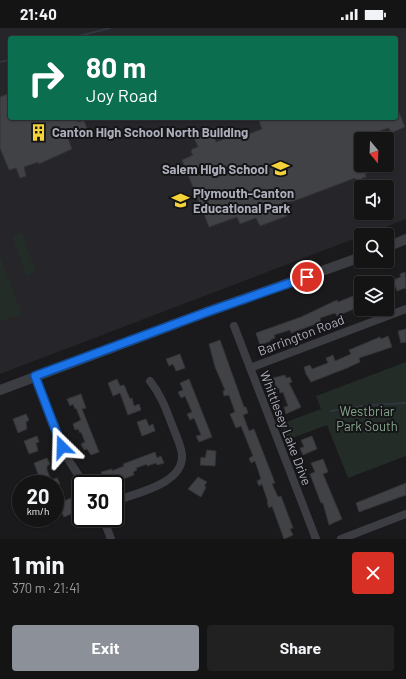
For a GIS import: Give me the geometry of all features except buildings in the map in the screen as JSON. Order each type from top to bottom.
[{"type":"street","points":[[394,244],[406,239]]},
{"type":"street","points":[[0,390],[354,259]]},
{"type":"street","name":"Barrington Road","points":[[250,368],[406,309]]},
{"type":"street","name":"Whittlesey Lake Drive","points":[[234,326],[316,539]]},
{"type":"street","points":[[35,376],[68,459],[78,475]]},
{"type":"street","points":[[124,498],[170,480],[178,472],[182,462],[182,451],[160,393],[150,381]]},
{"type":"street","points":[[341,539],[406,514]]},
{"type":"street","points":[[106,527],[111,539]]},
{"type":"shaded area","name":"Plymouth-Canton Educational Park","points":[[0,28],[406,28],[406,219],[382,228],[354,228],[354,239],[0,374]]},
{"type":"green space","points":[[22,232],[36,272],[26,276],[12,236]]},
{"type":"green space","points":[[0,256],[22,314],[0,322]]},
{"type":"green space","name":"Westbriar Park South","points":[[406,362],[406,456],[348,478],[327,425],[287,440],[281,424],[321,409],[316,396]]},
{"type":"waterway","points":[[79,36],[110,28]]},
{"type":"waterway","points":[[0,62],[8,60]]},
{"type":"waterway","points":[[331,411],[372,405],[406,403]]},
{"type":"place","name":"Canton High School North Building","points":[[39,132]]},
{"type":"place","name":"Salem High School","points":[[281,169]]},
{"type":"place","name":"Plymouth-Canton Educational Park","points":[[180,200]]},
{"type":"route","points":[[62,447],[35,376],[207,312],[307,277]]}]
